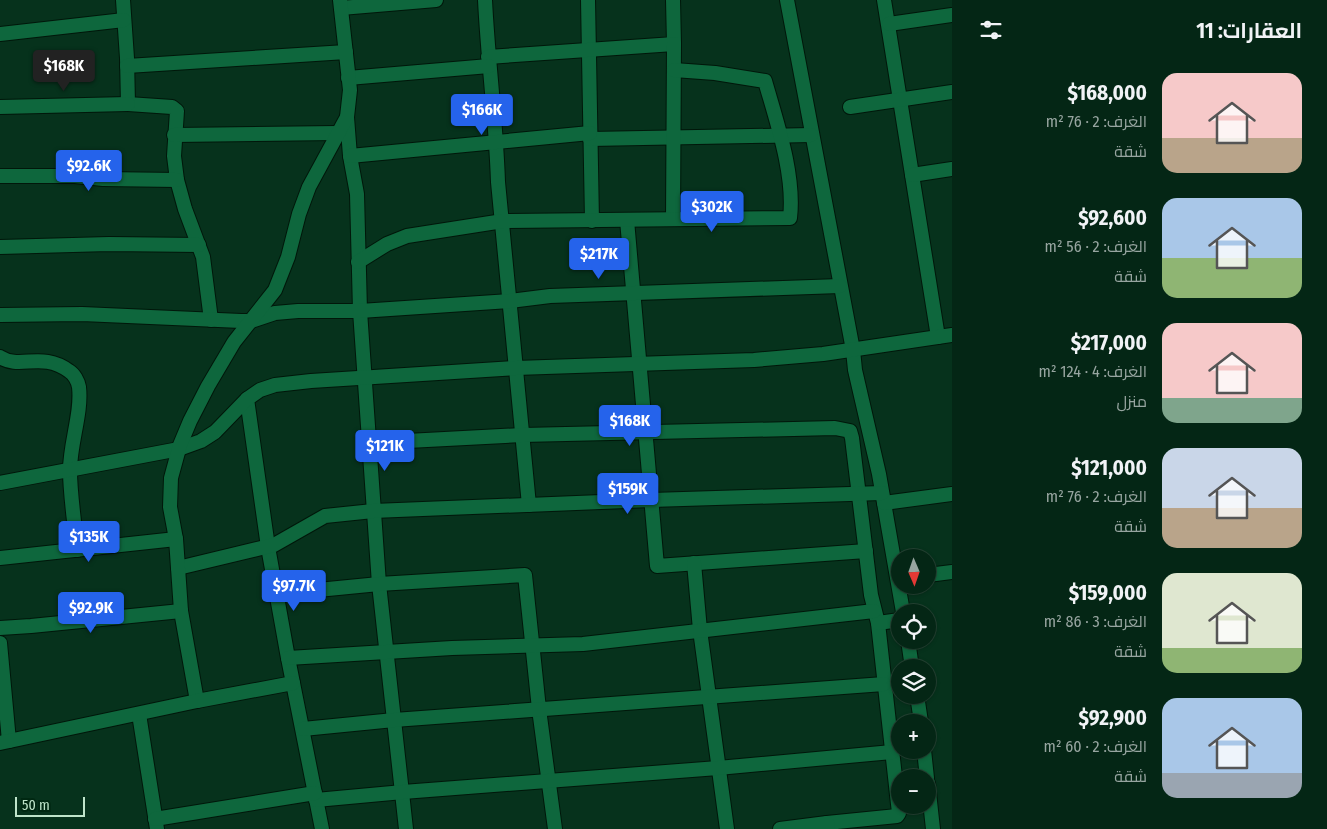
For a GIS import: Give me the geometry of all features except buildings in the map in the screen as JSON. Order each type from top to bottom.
[{"type":"street","points":[[122,0],[128,104]]},
{"type":"street","points":[[406,829],[379,584],[373,511],[360,311],[357,194],[350,156],[347,117],[350,90],[340,4],[436,0]]},
{"type":"street","points":[[485,0],[488,61],[497,141],[498,182],[529,504]]},
{"type":"street","points":[[588,0],[592,221]]},
{"type":"street","points":[[673,0],[673,218]]},
{"type":"street","points":[[787,0],[853,350],[855,370],[883,498],[902,604]]},
{"type":"street","points":[[0,483],[179,449],[201,441],[215,432],[246,399],[260,390],[275,385],[365,377],[516,368],[754,360],[823,354],[945,336],[912,175],[884,0]]},
{"type":"street","points":[[889,24],[952,15]]},
{"type":"street","points":[[0,34],[124,20]]},
{"type":"street","points":[[348,78],[588,49],[674,44]]},
{"type":"street","points":[[127,66],[346,52]]},
{"type":"street","points":[[358,262],[387,244],[407,236],[503,221],[790,218],[792,201],[781,136],[765,81],[714,73],[674,70]]},
{"type":"street","points":[[850,107],[952,92]]},
{"type":"street","points":[[0,107],[128,104],[175,108],[177,114],[174,156],[177,180],[185,209],[203,257],[211,320]]},
{"type":"street","points":[[197,701],[181,611],[176,539],[171,513],[171,478],[179,449],[190,421],[208,386],[234,342],[271,295],[279,281],[288,257],[298,214],[309,187],[347,117]]},
{"type":"street","points":[[174,135],[337,134]]},
{"type":"street","points":[[350,156],[497,141],[590,136],[673,138],[811,135]]},
{"type":"street","points":[[912,175],[952,170]]},
{"type":"street","points":[[0,176],[75,176],[103,179],[177,180]]},
{"type":"street","points":[[627,220],[657,566],[866,551]]},
{"type":"street","points":[[0,247],[109,244],[199,245]]},
{"type":"street","points":[[0,316],[82,314],[251,321],[274,313],[360,311],[510,301],[550,296],[840,286]]},
{"type":"street","points":[[0,357],[14,362],[46,360],[69,370],[78,382],[79,401],[70,471],[77,550]]},
{"type":"street","points":[[246,399],[276,594],[322,829]]},
{"type":"street","points":[[368,444],[522,435],[845,428],[850,430],[871,595],[876,617],[891,744]]},
{"type":"street","points":[[178,568],[268,547],[281,542],[325,516],[373,511],[815,494],[858,494],[883,498],[952,494]]},
{"type":"street","points":[[0,558],[176,539]]},
{"type":"street","points":[[694,563],[700,630],[727,829]]},
{"type":"street","points":[[936,574],[952,572]]},
{"type":"street","points":[[276,594],[379,584],[525,575],[539,709],[555,829]]},
{"type":"street","points":[[0,628],[181,611]]},
{"type":"street","points":[[288,658],[386,651],[583,644],[700,630],[876,617],[891,619]]},
{"type":"street","points":[[0,643],[5,742],[197,701],[293,683]]},
{"type":"street","points":[[303,729],[394,720],[884,684]]},
{"type":"street","points":[[139,714],[156,824],[316,797],[718,768],[891,752]]},
{"type":"street","points":[[780,829],[828,826],[898,815],[893,759]]},
{"type":"street","points":[[931,814],[933,829]]}]
